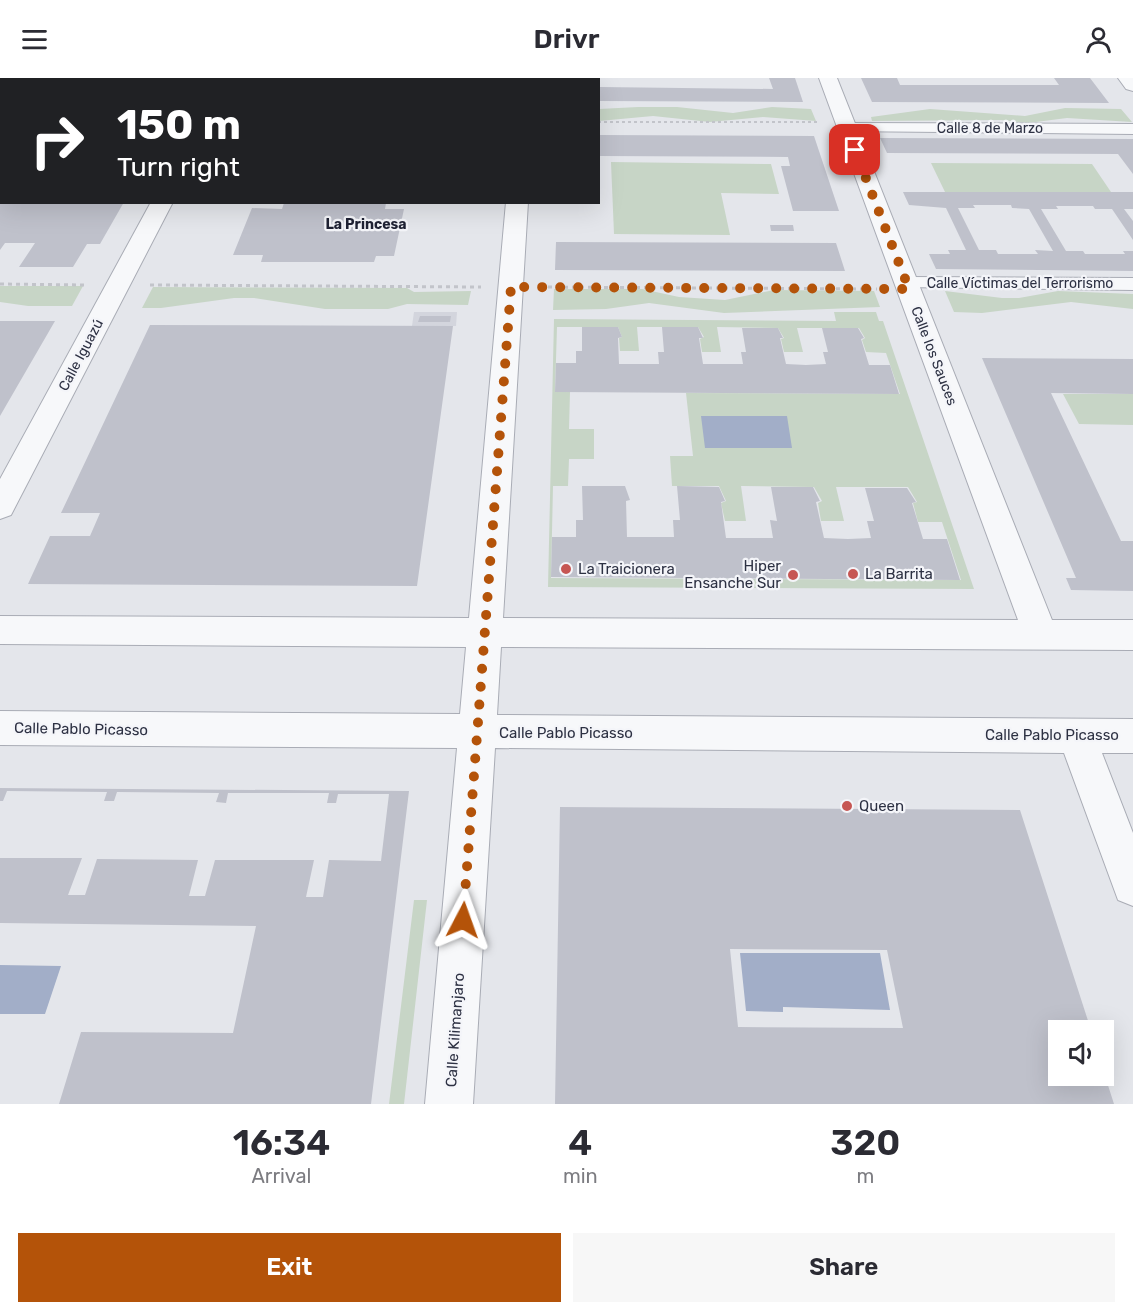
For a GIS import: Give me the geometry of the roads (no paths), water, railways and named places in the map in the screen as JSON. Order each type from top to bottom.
[{"type":"street","name":"Calle los Sauces","points":[[828,78],[1040,634]]},
{"type":"street","points":[[1127,78],[1133,85]]},
{"type":"street","name":"Calle 8 de Marzo","points":[[846,128],[1133,129]]},
{"type":"street","name":"Calle Iguazú","points":[[0,507],[161,204]]},
{"type":"street","name":"Calle Kilimanjaro","points":[[449,1104],[517,204]]},
{"type":"street","name":"Calle Víctimas del Terrorismo","points":[[908,286],[1133,284]]},
{"type":"street","points":[[0,630],[1133,635]]},
{"type":"street","name":"Calle Pablo Picasso","points":[[0,728],[1133,736]]},
{"type":"street","points":[[1076,735],[1133,885]]},
{"type":"water","points":[[701,416],[787,416],[792,448],[705,448]]},
{"type":"water","points":[[740,953],[880,953],[890,1010],[783,1007],[783,1012],[746,1011]]},
{"type":"water","points":[[0,965],[61,966],[45,1014],[0,1014]]},
{"type":"place","name":"La Traicionera","points":[[566,569]]},
{"type":"place","name":"La Barrita","points":[[853,574]]},
{"type":"place","name":"Hiper Ensanche Sur","points":[[793,575]]},
{"type":"place","name":"Queen","points":[[847,806]]},
{"type":"district","name":"La Princesa","points":[[366,224]]}]
